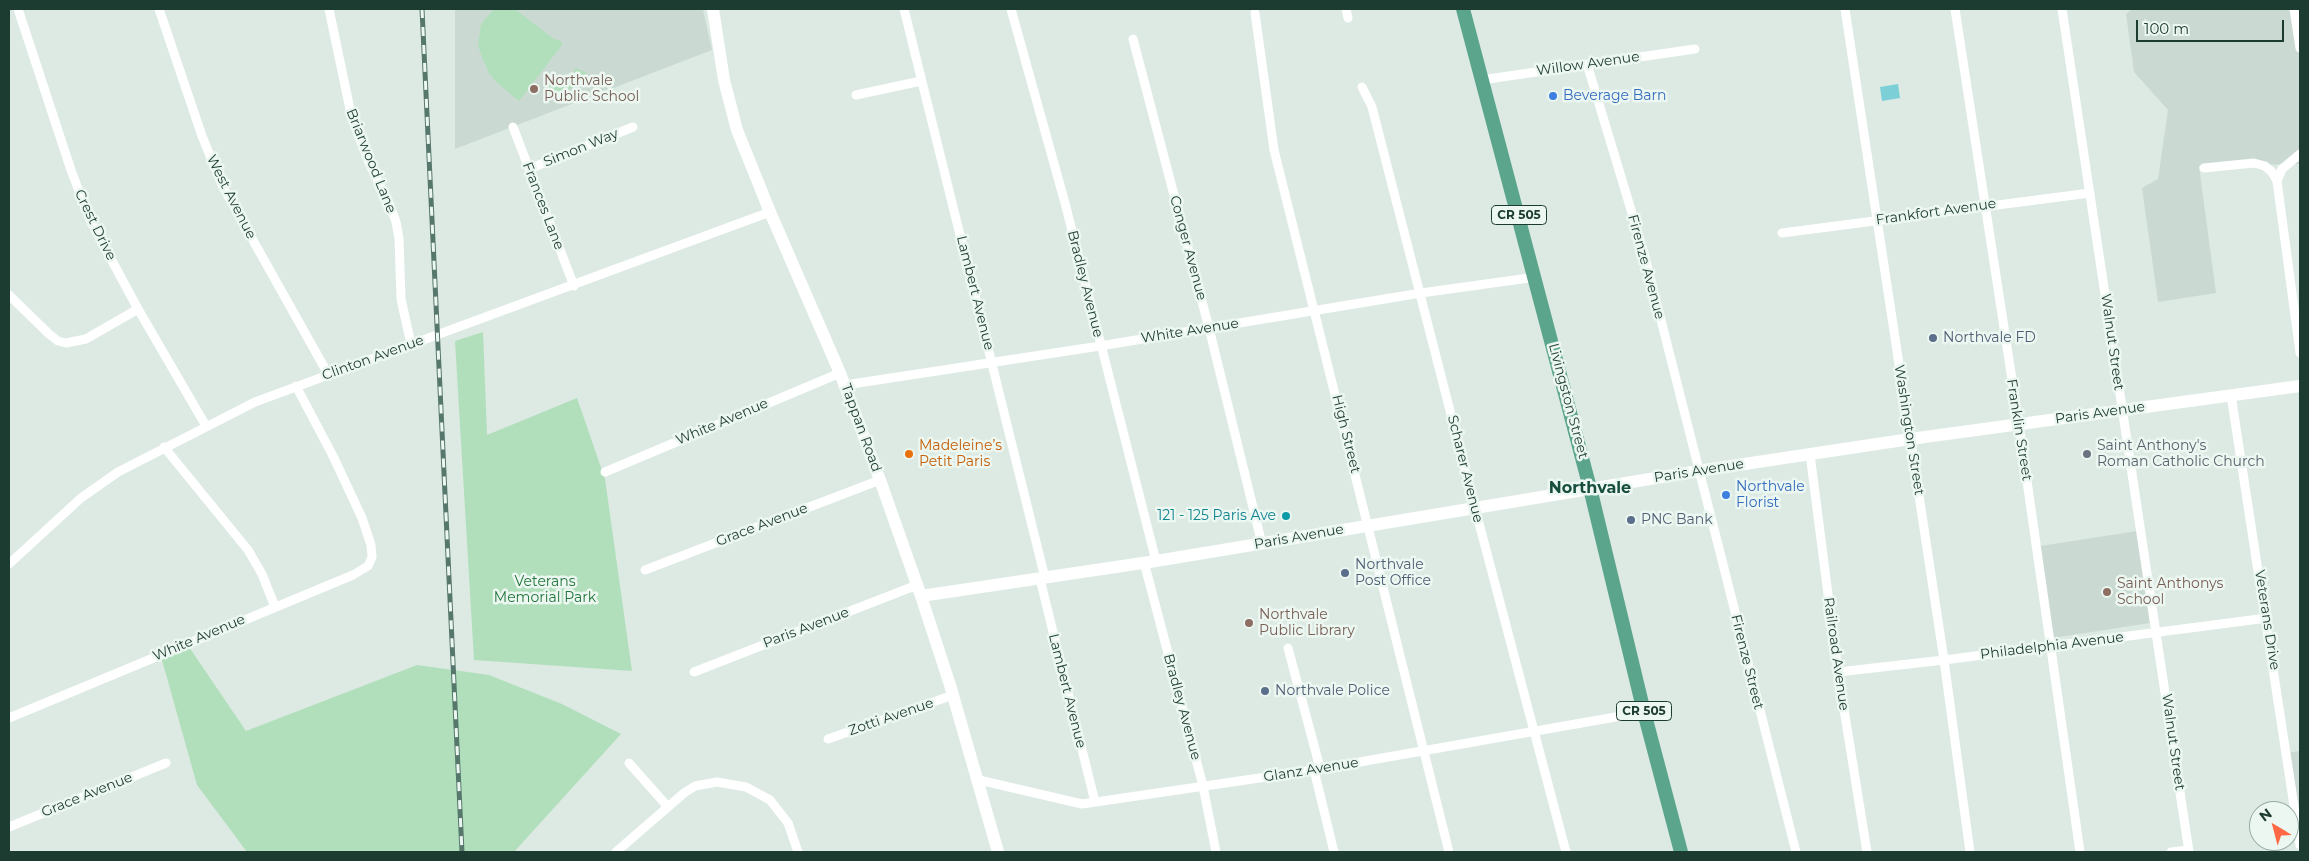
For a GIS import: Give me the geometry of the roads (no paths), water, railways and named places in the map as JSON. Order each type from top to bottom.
[{"type":"main road","name":"Livingston Street","points":[[1463,9],[1536,277],[1590,488],[1644,712],[1681,852]]},
{"type":"street","name":"Crest Drive","points":[[18,9],[79,195],[90,220],[138,309],[206,426]]},
{"type":"street","name":"West Avenue","points":[[159,9],[202,136],[218,176],[328,374]]},
{"type":"street","name":"Briarwood Lane","points":[[329,9],[352,118],[369,163],[396,222],[399,238],[401,299],[411,344]]},
{"type":"street","name":"Tappan Road","points":[[713,9],[732,112],[743,146],[845,385],[880,480],[953,694],[998,852]]},
{"type":"street","name":"Lambert Avenue","points":[[904,9],[993,362],[1095,802]]},
{"type":"street","name":"Bradley Avenue","points":[[1011,9],[1065,203],[1100,346],[1203,786],[1216,852]]},
{"type":"street","points":[[1346,9],[1348,18]]},
{"type":"street","name":"Washington Street","points":[[1845,9],[1944,660],[1970,852]]},
{"type":"street","name":"Franklin Street","points":[[1955,9],[2019,425],[2080,852]]},
{"type":"street","name":"Walnut Street","points":[[2062,9],[2122,410],[2158,633],[2189,851]]},
{"type":"street","points":[[2294,9],[2300,48]]},
{"type":"street","name":"High Street","points":[[1255,13],[1274,150],[1449,852]]},
{"type":"street","name":"Conger Avenue","points":[[1133,40],[1209,328],[1262,544]]},
{"type":"street","name":"Willow Avenue","points":[[1482,80],[1695,49]]},
{"type":"street","name":"Firenze Avenue","points":[[1587,64],[1644,253],[1698,471]]},
{"type":"street","points":[[856,95],[921,81]]},
{"type":"street","name":"Scharer Avenue","points":[[1362,87],[1372,107],[1566,852]]},
{"type":"street","name":"Frances Lane","points":[[513,127],[574,286]]},
{"type":"street","name":"Simon Way","points":[[529,169],[633,127]]},
{"type":"street","points":[[2277,181],[2282,169],[2300,154]]},
{"type":"street","points":[[2204,168],[2254,163],[2265,166],[2272,172],[2277,181],[2300,353]]},
{"type":"street","name":"Frankfort Avenue","points":[[1782,233],[1984,205],[2090,193]]},
{"type":"street","name":"Clinton Avenue","points":[[11,558],[94,488],[118,472],[255,402],[574,286],[770,212]]},
{"type":"street","name":"White Avenue","points":[[845,385],[1100,346],[1421,293],[1536,277]]},
{"type":"street","points":[[9,295],[49,334],[58,341],[66,343],[86,339],[138,309]]},
{"type":"street","name":"White Avenue","points":[[604,472],[840,373]]},
{"type":"street","name":"White Avenue","points":[[9,718],[362,571],[368,566],[372,557],[371,545],[362,518],[333,456],[296,386]]},
{"type":"street","name":"Paris Avenue","points":[[694,672],[919,590],[1042,579],[1698,471],[1910,439],[2300,386]]},
{"type":"street","name":"Veterans Drive","points":[[2231,395],[2267,618],[2300,845]]},
{"type":"street","points":[[164,447],[248,550],[262,574],[275,606]]},
{"type":"street","name":"Railroad Avenue","points":[[1810,454],[1838,672],[1867,852]]},
{"type":"street","name":"Firenze Street","points":[[1698,471],[1796,852]]},
{"type":"street","name":"Grace Avenue","points":[[645,570],[880,480]]},
{"type":"street","name":"Philadelphia Avenue","points":[[1838,672],[2267,618]]},
{"type":"street","points":[[1288,648],[1317,769],[1334,852]]},
{"type":"street","name":"Zotti Avenue","points":[[828,739],[953,694]]},
{"type":"street","name":"Glanz Avenue","points":[[979,780],[1082,804],[1317,769],[1644,712]]},
{"type":"street","name":"Grace Avenue","points":[[9,827],[166,763]]},
{"type":"street","points":[[629,763],[668,807]]},
{"type":"street","points":[[616,852],[684,792],[706,783],[731,783],[746,786],[770,800],[788,823],[798,852]]},
{"type":"street","points":[[2172,852],[2189,851]]},
{"type":"water","points":[[1898,84],[1900,98],[1882,101],[1880,87]]},
{"type":"railway","points":[[422,9],[462,852]]},
{"type":"place","name":"Northvale Public School","points":[[534,89]]},
{"type":"place","name":"Beverage Barn","points":[[1553,96]]},
{"type":"place","name":"Northvale FD","points":[[1933,338]]},
{"type":"place","name":"Madeleine’s Petit Paris","points":[[909,454]]},
{"type":"place","name":"Saint Anthony's Roman Catholic Church","points":[[2087,454]]},
{"type":"place","name":"Northvale Florist","points":[[1726,495]]},
{"type":"place","name":"121 - 125 Paris Ave","points":[[1286,516]]},
{"type":"place","name":"PNC Bank","points":[[1631,520]]},
{"type":"place","name":"Northvale Post Office","points":[[1345,573]]},
{"type":"place","name":"Saint Anthonys School","points":[[2107,592]]},
{"type":"place","name":"Northvale Public Library","points":[[1249,623]]},
{"type":"place","name":"Northvale Police","points":[[1265,691]]},
{"type":"district","name":"Northvale","points":[[1590,488]]},
{"type":"park label","name":"Veterans Memorial Park","points":[[545,590]]}]
